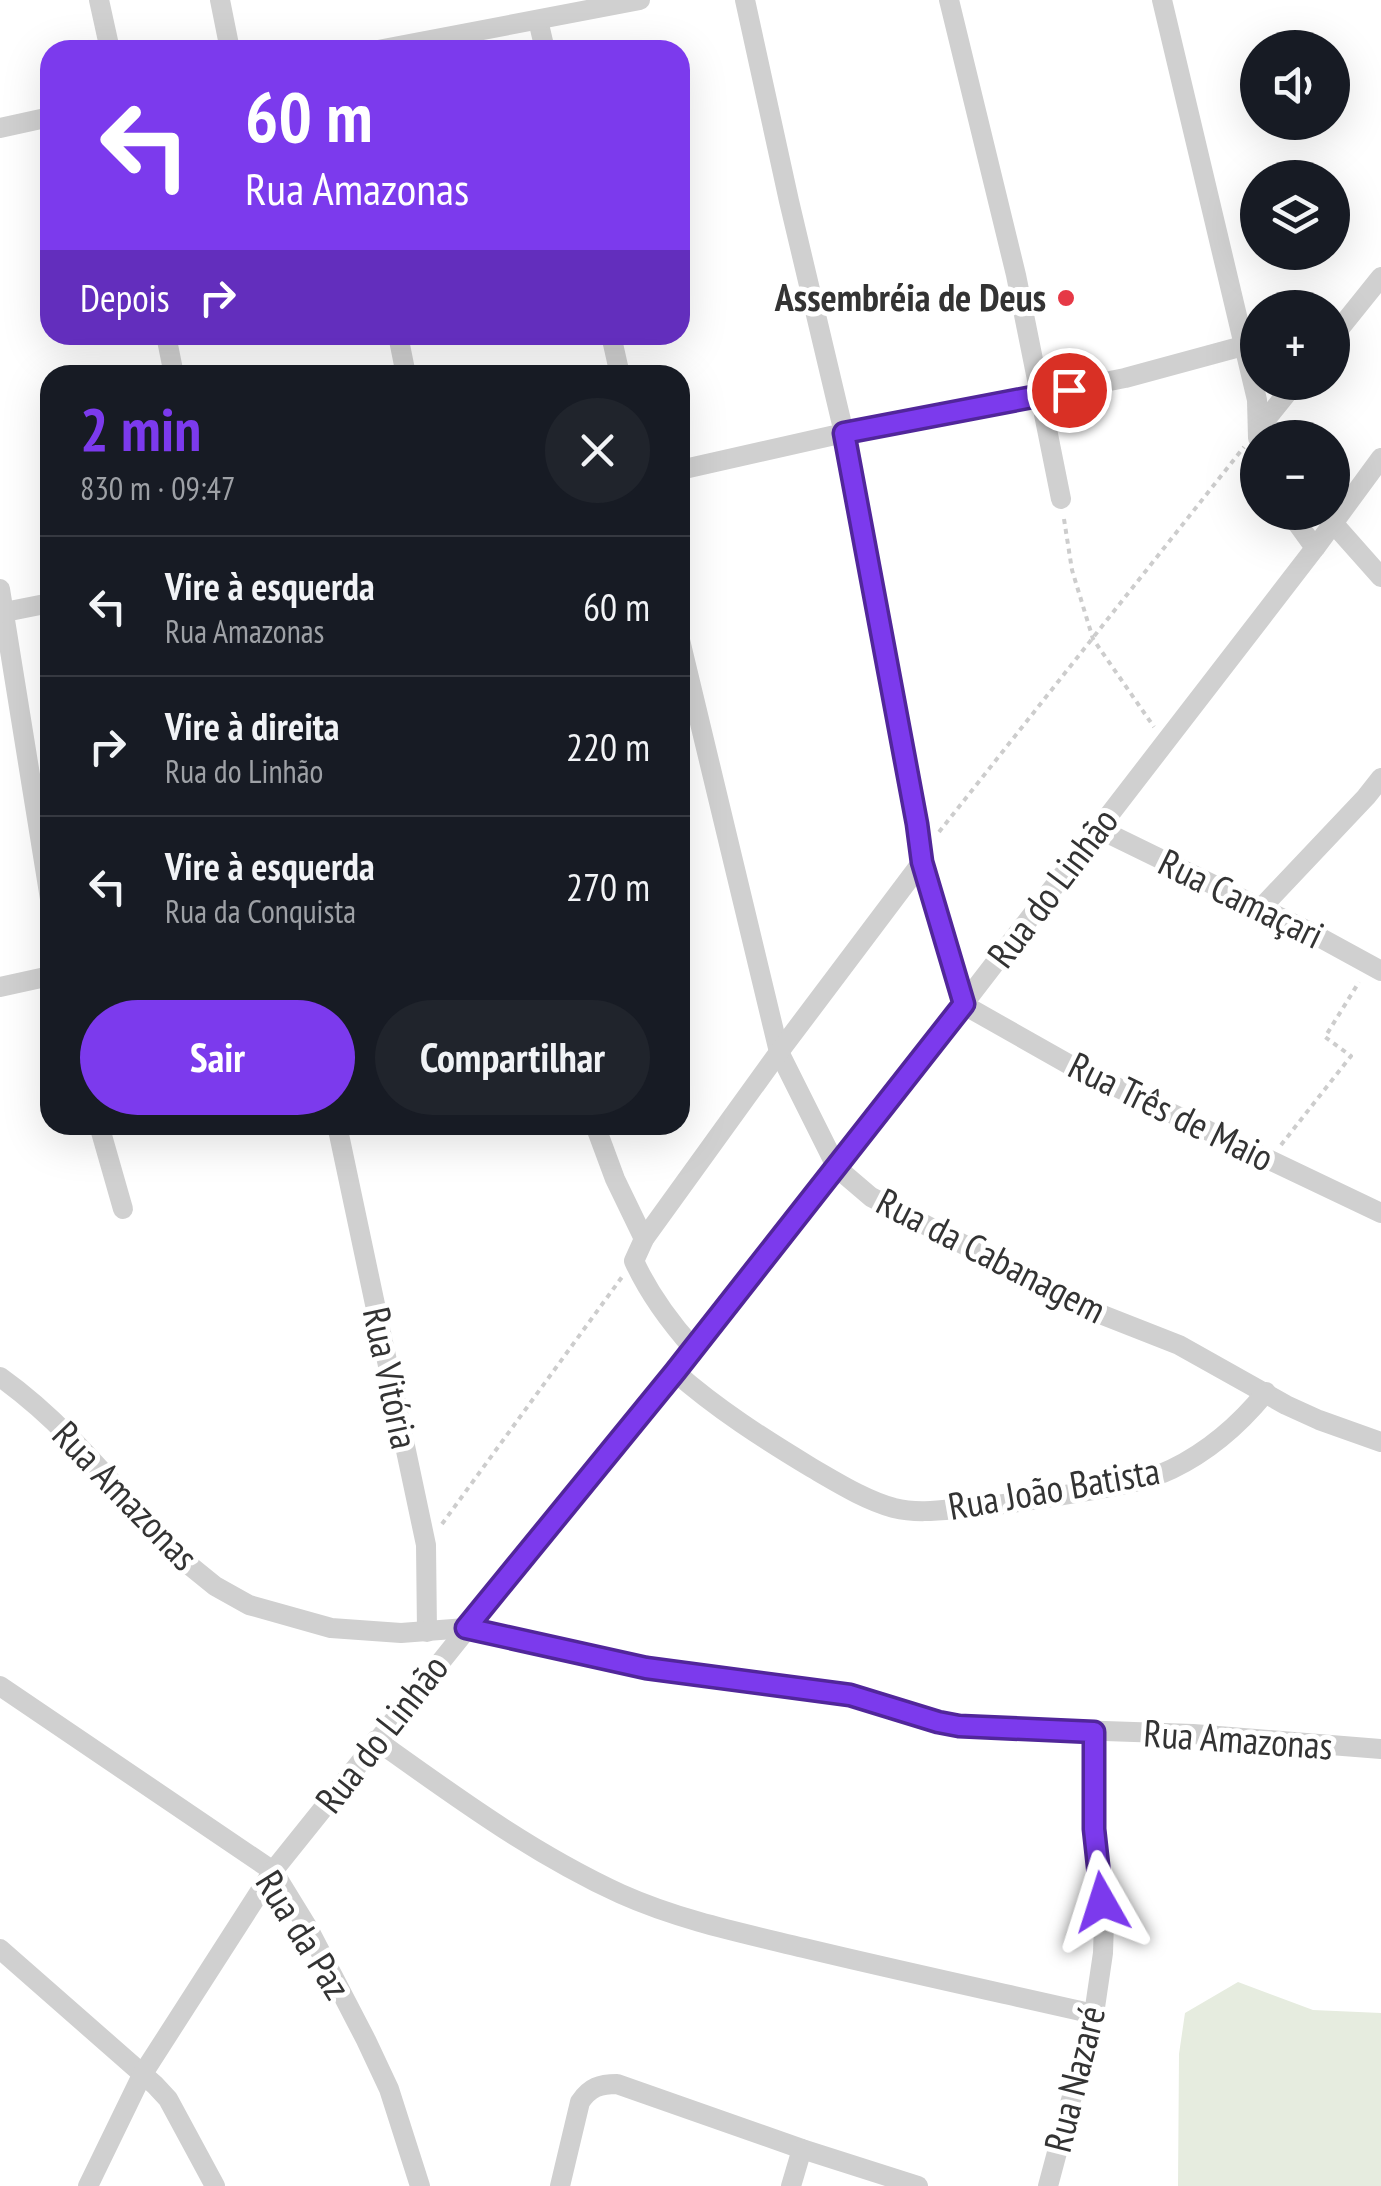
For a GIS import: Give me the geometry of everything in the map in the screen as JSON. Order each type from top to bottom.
[{"type":"street","points":[[99,0],[108,40]]},
{"type":"street","points":[[220,0],[228,40]]},
{"type":"street","points":[[431,40],[640,0]]},
{"type":"street","points":[[745,0],[844,433],[922,862],[964,1004]]},
{"type":"street","points":[[948,0],[1016,275],[1061,499]]},
{"type":"street","points":[[1162,0],[1240,337]]},
{"type":"street","points":[[538,20],[543,40]]},
{"type":"street","points":[[0,128],[40,119]]},
{"type":"street","points":[[1350,316],[1381,277]]},
{"type":"street","points":[[690,468],[1125,378],[1240,347]]},
{"type":"street","name":"Rua do Linhão","points":[[1350,500],[1381,458]]},
{"type":"street","points":[[1302,530],[1314,548]]},
{"type":"street","name":"Rua do Linhão","points":[[88,2186],[142,2074],[272,1871],[837,1168],[1328,530]]},
{"type":"street","points":[[1339,530],[1381,576]]},
{"type":"street","points":[[0,589],[40,839]]},
{"type":"street","points":[[2,613],[40,605]]},
{"type":"street","name":"Rua da Cabanagem","points":[[690,682],[778,1052],[837,1168],[871,1197],[1094,1312],[1178,1345],[1286,1405],[1381,1442]]},
{"type":"street","points":[[1261,908],[1381,778]]},
{"type":"street","name":"Rua Camaçari","points":[[1099,829],[1375,968]]},
{"type":"street","points":[[693,1348],[665,1316],[634,1261],[644,1240],[778,1052],[922,862]]},
{"type":"street","points":[[0,987],[40,978]]},
{"type":"street","name":"Rua Três de Maio","points":[[964,1004],[1070,1066],[1381,1213]]},
{"type":"street","points":[[102,1135],[123,1209]]},
{"type":"street","name":"Rua Vitória","points":[[339,1135],[426,1545],[427,1632]]},
{"type":"street","points":[[599,1135],[644,1240]]},
{"type":"street","name":"Rua João Batista","points":[[675,1372],[763,1439],[828,1478],[870,1499],[920,1512],[1021,1503],[1125,1484],[1167,1472],[1212,1446],[1266,1392]]},
{"type":"street","name":"Rua Amazonas","points":[[0,1377],[30,1399],[178,1556],[215,1586],[250,1605],[331,1628],[401,1633],[466,1628],[646,1668],[850,1695],[959,1726],[1193,1734],[1381,1749]]},
{"type":"street","name":"Rua da Paz","points":[[0,1686],[272,1871],[308,1928],[374,2056],[389,2089],[420,2186]]},
{"type":"street","name":"Rua Nazaré","points":[[1048,2186],[1094,2014],[1103,1952],[1104,1922],[1094,1829],[1094,1732]]},
{"type":"street","points":[[376,1740],[499,1828],[604,1885],[662,1910],[715,1926],[1094,2014]]},
{"type":"street","points":[[0,1949],[168,2099],[215,2186]]},
{"type":"street","points":[[560,2186],[580,2102],[586,2093],[603,2084],[638,2090],[918,2186]]},
{"type":"street","points":[[792,2186],[802,2149]]},
{"type":"path","points":[[938,833],[1240,456]]},
{"type":"path","points":[[1061,499],[1072,570],[1093,638],[1165,743]]},
{"type":"path","points":[[1269,1160],[1351,1056],[1325,1037],[1375,968]]},
{"type":"path","points":[[426,1545],[634,1261]]},
{"type":"shaded area","points":[[1238,1982],[1313,2010],[1381,2013],[1381,2186],[1178,2186],[1179,2054],[1185,2013]]},
{"type":"place","name":"Assembréia de Deus","points":[[1066,298]]},
{"type":"route","points":[[1069,390],[844,433],[922,862],[964,1004],[675,1372],[466,1628],[646,1668],[850,1695],[959,1726],[1094,1732],[1094,1829],[1102,1902]]}]
